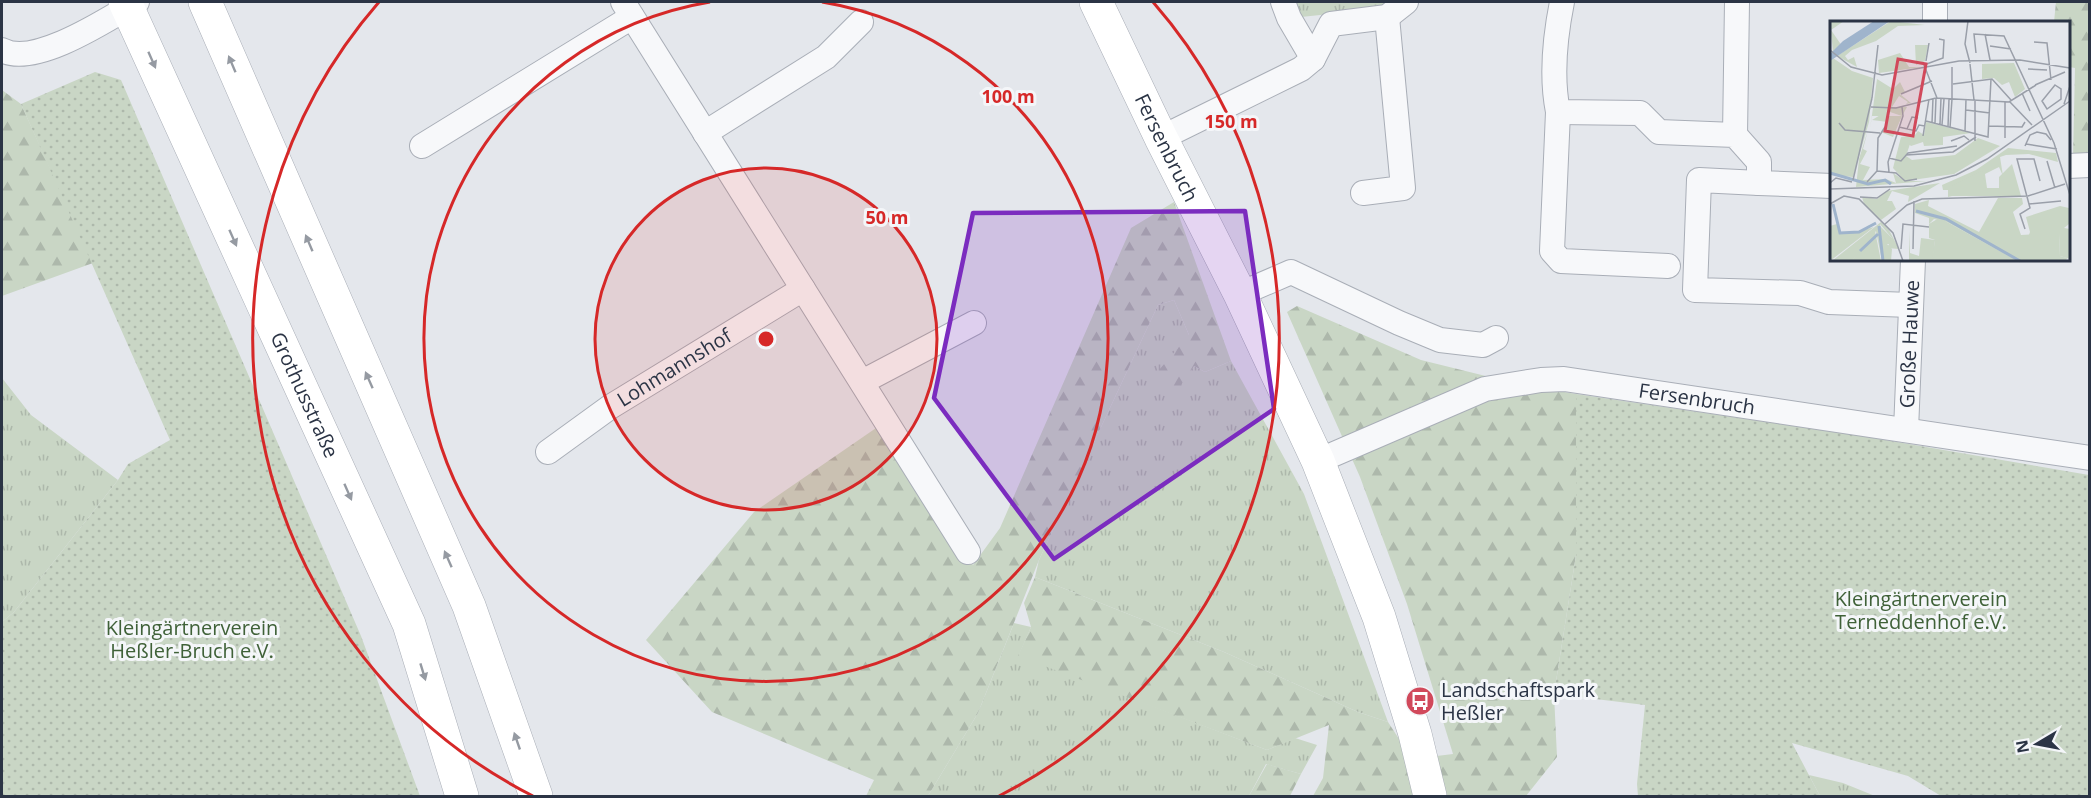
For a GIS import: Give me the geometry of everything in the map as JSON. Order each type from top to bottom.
[{"type":"main road","points":[[205,2],[469,606],[536,796]]},
{"type":"main road","name":"Fersenbruch","points":[[1096,2],[1161,138],[1240,294],[1318,461],[1379,617],[1415,734],[1430,796]]},
{"type":"main road","name":"Grothusstraße","points":[[130,3],[409,624],[462,796]]},
{"type":"street","points":[[1283,2],[1289,18],[1313,60]]},
{"type":"street","points":[[1161,138],[1301,69],[1313,60],[1331,24],[1388,17],[1406,2]]},
{"type":"street","points":[[1562,2],[1558,23],[1554,92],[1558,112],[1552,251],[1562,261],[1668,266]]},
{"type":"street","points":[[1737,2],[1735,135],[1760,162],[1759,183]]},
{"type":"street","points":[[1935,2],[1935,21]]},
{"type":"street","points":[[2,50],[29,54],[64,43],[130,3]]},
{"type":"street","points":[[422,146],[627,9],[968,552]]},
{"type":"street","points":[[1363,193],[1403,188],[1388,17]]},
{"type":"street","points":[[705,133],[826,57],[861,22]]},
{"type":"street","points":[[1558,112],[1640,114],[1659,132],[1735,135]]},
{"type":"street","points":[[2070,166],[2090,165]]},
{"type":"street","points":[[1830,186],[1699,180],[1695,290],[1800,294],[1828,302],[1910,304]]},
{"type":"street","name":"Große Hauwe","points":[[1906,430],[1912,261]]},
{"type":"street","points":[[1240,294],[1291,272],[1440,340],[1483,345],[1496,338]]},
{"type":"street","name":"Lohmannshof","points":[[548,452],[610,407],[803,289]]},
{"type":"street","points":[[862,382],[974,322]]},
{"type":"street","name":"Fersenbruch","points":[[1318,461],[1485,389],[1541,380],[1564,379],[2090,458]]},
{"type":"highlighted area","points":[[1245,211],[1274,409],[1054,559],[934,398],[973,213]]},
{"type":"green space","points":[[1289,2],[1394,2],[1387,8],[1301,17]]},
{"type":"green space","points":[[2056,2],[2089,2],[2089,155],[2073,157],[2075,68],[2070,67],[2070,21],[2054,21]]},
{"type":"green space","name":"Kleingärtnerverein Heßler-Bruch e.V.","points":[[95,72],[121,80],[361,636],[420,796],[2,796],[2,622],[14,612],[118,480],[128,464],[170,440],[21,104]]},
{"type":"green space","points":[[2,90],[21,104],[93,263],[2,296]]},
{"type":"green space","points":[[1174,202],[1231,361],[1205,372],[1194,366],[1175,393],[1159,370],[1189,335],[1174,300],[1158,305],[1039,560],[978,713],[928,796],[866,796],[874,780],[712,712],[646,640],[754,512],[879,426],[973,565],[1000,528],[1131,228]]},
{"type":"green space","points":[[1174,300],[1189,335],[1194,366],[1205,372],[1231,361],[1304,494],[1388,722],[1358,712],[1224,652],[1035,577],[1039,560],[1158,305]]},
{"type":"green space","points":[[1297,306],[1421,360],[1518,384],[1576,394],[1576,555],[1554,694],[1557,757],[1526,796],[1313,796],[1323,778],[1329,725],[1267,750],[1018,656],[1031,627],[1024,603],[1035,577],[1224,652],[1358,712],[1388,722],[1412,759],[1453,754],[1407,604],[1360,477],[1287,312]]},
{"type":"green space","points":[[2,378],[31,415],[118,480],[14,612],[2,622]]},
{"type":"green space","name":"Kleingärtnerverein Terneddenhof e.V.","points":[[1576,394],[1862,436],[2089,475],[2089,796],[1941,796],[1908,776],[1792,743],[1820,796],[1638,796],[1637,784],[1645,705],[1554,694],[1576,555]]},
{"type":"green space","points":[[1014,623],[1031,627],[1019,655],[1267,750],[1295,738],[1317,745],[1301,774],[1266,764],[1249,796],[928,796],[978,713]]},
{"type":"green space","points":[[1267,764],[1301,774],[1290,796],[1249,796]]},
{"type":"green space","points":[[1809,775],[1843,783],[1875,796],[1820,796]]},
{"type":"place","name":"Landschaftspark Heßler","points":[[1420,701]]}]
